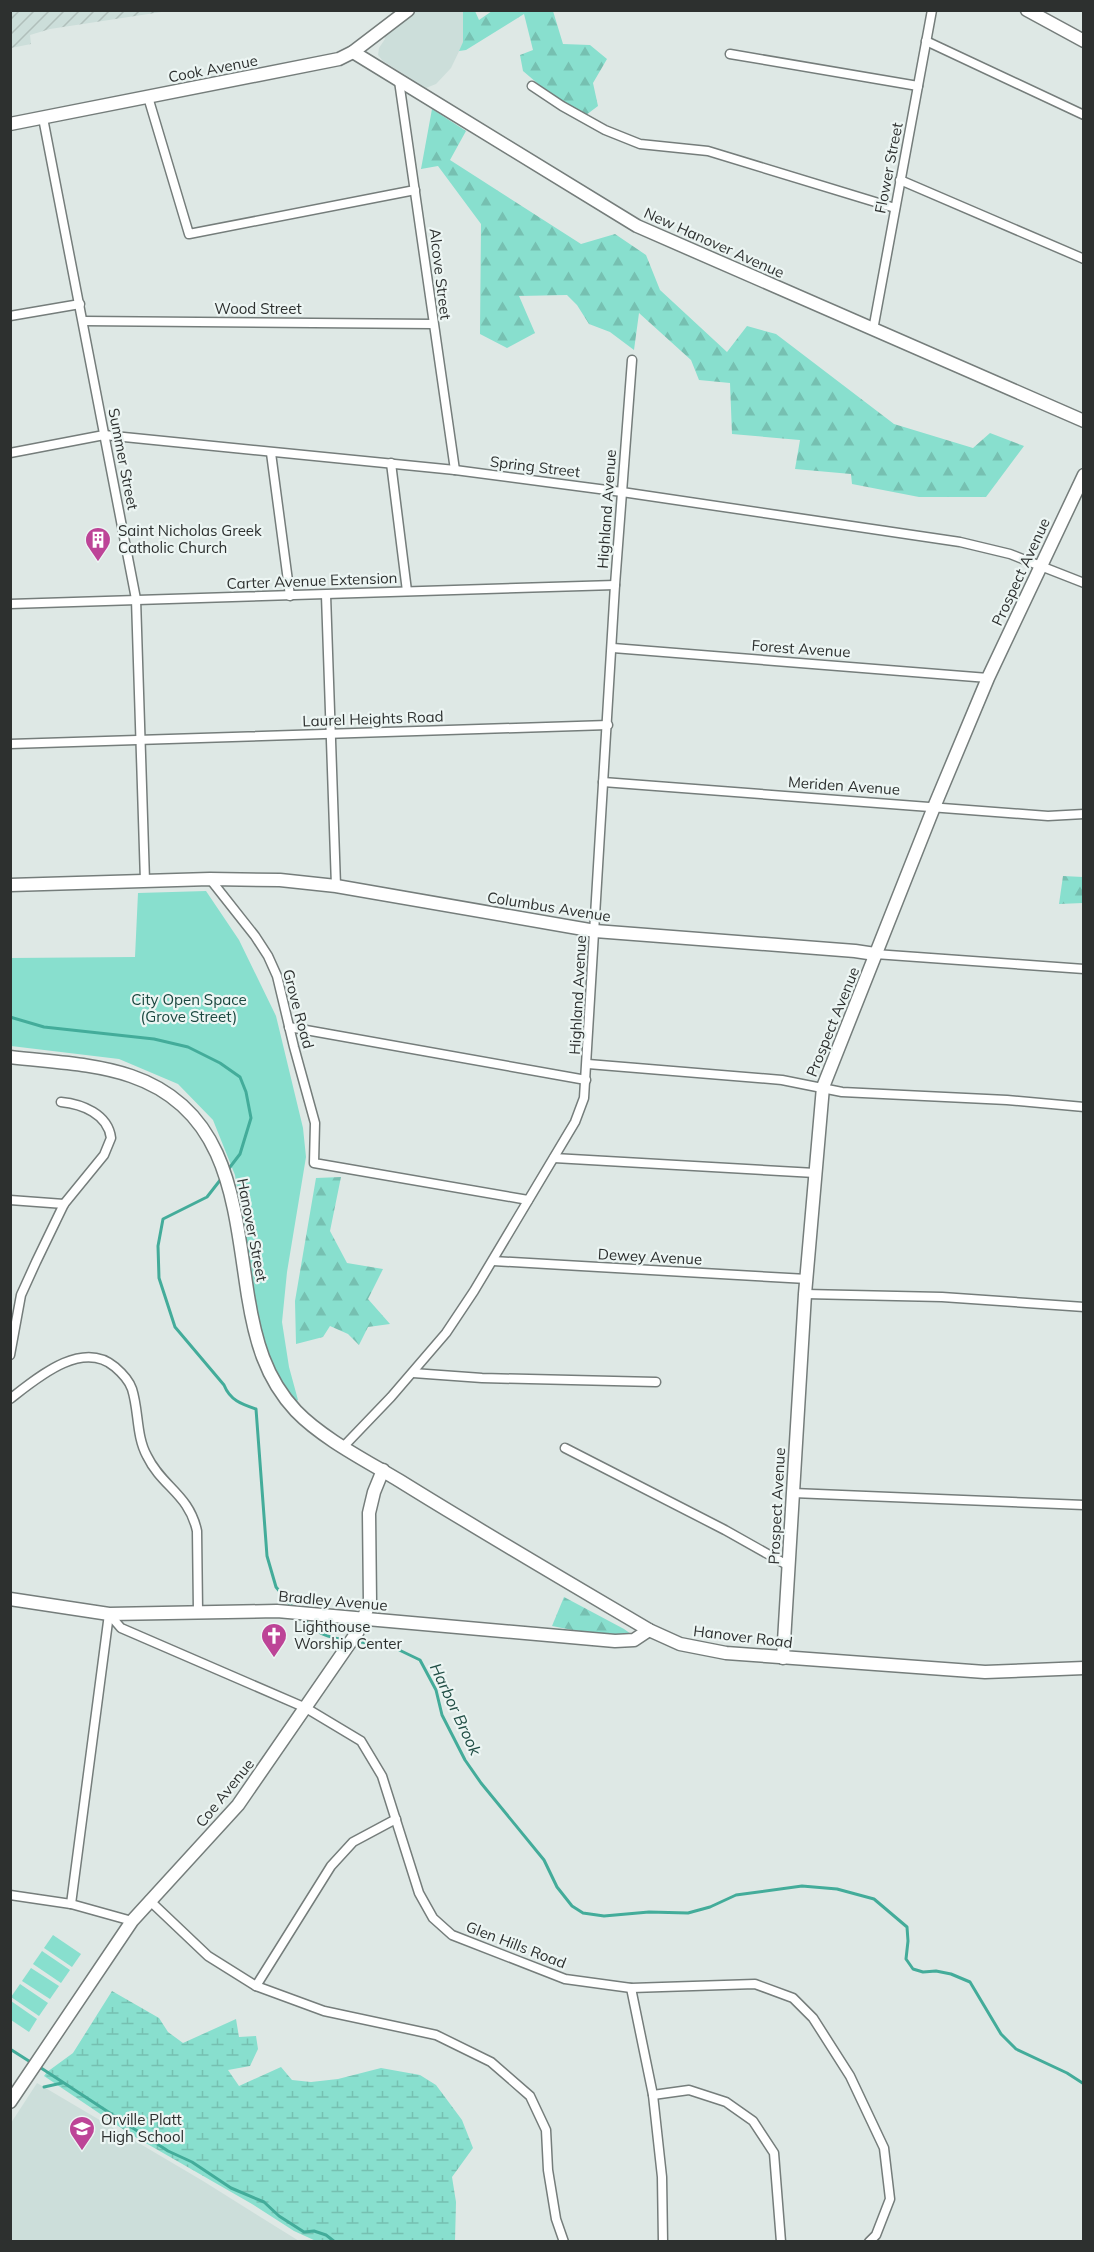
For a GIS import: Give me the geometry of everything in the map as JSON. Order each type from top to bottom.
[{"type":"street","name":"Cook Avenue","points":[[10,124],[324,62],[352,52],[408,10]]},
{"type":"street","name":"Flower Street","points":[[873,330],[932,10]]},
{"type":"street","points":[[1027,10],[1083,41]]},
{"type":"street","points":[[926,41],[1083,115]]},
{"type":"street","name":"New Hanover Avenue","points":[[352,52],[637,226],[1083,421]]},
{"type":"street","points":[[730,54],[918,86]]},
{"type":"street","name":"Alcove Street","points":[[399,81],[455,470]]},
{"type":"street","points":[[532,86],[605,130],[635,142],[708,152],[895,208]]},
{"type":"street","points":[[148,97],[189,234],[415,190]]},
{"type":"street","name":"Summer Street","points":[[43,118],[136,599],[145,881]]},
{"type":"street","points":[[900,180],[1083,259]]},
{"type":"street","points":[[10,316],[80,304]]},
{"type":"street","name":"Wood Street","points":[[83,321],[433,324]]},
{"type":"street","name":"Highland Avenue","points":[[344,1446],[413,1372],[451,1327],[580,1111],[588,1064],[615,585],[632,360]]},
{"type":"street","name":"Spring Street","points":[[10,453],[104,435],[455,470],[960,542],[1002,552],[1083,583]]},
{"type":"street","points":[[272,453],[290,596]]},
{"type":"street","points":[[391,464],[407,591]]},
{"type":"street","name":"Prospect Avenue","points":[[783,1658],[805,1294],[823,1087],[934,807],[988,678],[1083,475]]},
{"type":"street","name":"Carter Avenue Extension","points":[[10,604],[615,585]]},
{"type":"street","points":[[326,595],[336,886]]},
{"type":"street","name":"Forest Avenue","points":[[613,648],[988,678]]},
{"type":"street","name":"Laurel Heights Road","points":[[10,744],[608,725]]},
{"type":"street","name":"Meriden Avenue","points":[[603,782],[1048,816],[1083,814]]},
{"type":"street","name":"Columbus Avenue","points":[[10,885],[210,879],[280,880],[336,886],[595,931],[855,951],[894,957],[1083,969]]},
{"type":"street","name":"Grove Road","points":[[210,879],[268,956],[277,976],[315,1123],[314,1163],[528,1200]]},
{"type":"street","points":[[289,1027],[586,1080]]},
{"type":"street","name":"Hanover Street","points":[[10,1057],[112,1071],[148,1083],[178,1102],[192,1115],[215,1148],[229,1184],[252,1321],[263,1361],[272,1379],[296,1412],[344,1446]]},
{"type":"street","points":[[588,1064],[782,1080],[842,1092],[1019,1101],[1083,1107]]},
{"type":"street","points":[[10,1355],[21,1295],[64,1204],[104,1155],[111,1138],[107,1125],[97,1115],[80,1105],[61,1102]]},
{"type":"street","points":[[554,1158],[815,1173]]},
{"type":"street","points":[[10,1200],[64,1204]]},
{"type":"street","name":"Dewey Avenue","points":[[492,1261],[807,1279]]},
{"type":"street","points":[[805,1294],[962,1298],[1083,1307]]},
{"type":"street","points":[[10,1400],[42,1376],[75,1359],[86,1357],[108,1361],[128,1380],[143,1449],[148,1460],[190,1508],[195,1520],[198,1611]]},
{"type":"street","points":[[413,1372],[482,1378],[656,1382]]},
{"type":"street","name":"Hanover Road","points":[[344,1446],[649,1630],[680,1644],[701,1650],[783,1658],[985,1672],[1083,1668]]},
{"type":"street","points":[[565,1448],[725,1530],[789,1566]]},
{"type":"street","name":"Coe Avenue","points":[[10,2102],[132,1921],[238,1805],[358,1631],[365,1618],[370,1596],[369,1513],[382,1470]]},
{"type":"street","points":[[793,1493],[1083,1505]]},
{"type":"street","name":"Bradley Avenue","points":[[10,1599],[109,1614],[251,1610],[343,1616],[615,1641],[634,1640],[649,1630]]},
{"type":"street","points":[[71,1904],[109,1614]]},
{"type":"street","name":"Glen Hills Road","points":[[109,1614],[122,1628],[306,1708],[361,1741],[382,1776],[420,1893],[433,1918],[452,1935],[565,1979],[631,1988],[755,1984],[793,1998],[813,2018],[850,2076],[884,2148],[890,2199],[876,2235],[869,2241]]},
{"type":"street","points":[[256,1986],[331,1866],[353,1842],[396,1819]]},
{"type":"street","points":[[10,1895],[71,1904],[132,1921]]},
{"type":"street","points":[[149,1900],[208,1956],[256,1986],[324,2012],[436,2036],[490,2062],[530,2096],[546,2130],[548,2170],[556,2218],[564,2241]]},
{"type":"street","points":[[631,1988],[653,2095],[662,2177],[663,2241]]},
{"type":"street","points":[[653,2095],[689,2090],[726,2102],[753,2121],[774,2153],[781,2241]]},
{"type":"shaded area","points":[[10,11],[168,11],[50,29],[30,35],[31,44],[11,48]]},
{"type":"shaded area","points":[[416,11],[463,11],[464,17],[463,43],[451,68],[436,84],[426,88],[383,61],[378,55],[379,48],[385,39],[384,36]]},
{"type":"shaded area","name":"Orville Platt High School","points":[[37,2083],[203,2181],[299,2241],[11,2241],[11,2123]]},
{"type":"green space","points":[[463,11],[475,11],[479,20],[492,11],[553,11],[563,44],[590,45],[607,59],[593,83],[598,106],[586,115],[550,94],[523,71],[520,55],[533,50],[524,14],[466,50],[459,51],[463,42]]},
{"type":"green space","points":[[432,109],[466,131],[450,160],[581,244],[615,234],[646,255],[660,290],[727,352],[747,326],[776,334],[894,424],[973,448],[990,433],[1024,446],[986,497],[919,497],[852,484],[851,474],[795,469],[800,440],[732,434],[730,383],[699,380],[691,360],[639,313],[634,350],[610,332],[589,324],[577,305],[567,295],[519,296],[535,333],[507,348],[480,334],[481,224],[438,166],[421,169]]},
{"type":"green space","points":[[1063,876],[1083,877],[1083,903],[1059,904]]},
{"type":"green space","name":"City Open Space (Grove Street)","points":[[206,891],[239,940],[276,1016],[303,1128],[306,1157],[287,1272],[282,1322],[289,1367],[298,1400],[293,1404],[275,1377],[261,1342],[235,1175],[213,1120],[178,1084],[119,1059],[11,1046],[11,958],[135,957],[138,893]]},
{"type":"green space","points":[[341,1177],[330,1231],[347,1263],[383,1269],[368,1299],[390,1324],[368,1327],[359,1345],[348,1334],[330,1326],[323,1337],[296,1344],[295,1301],[316,1178]]},
{"type":"green space","points":[[564,1597],[631,1634],[593,1634],[552,1626]]},
{"type":"green space","points":[[53,1935],[81,1954],[72,1967],[44,1948]]},
{"type":"green space","points":[[42,1951],[70,1970],[61,1983],[33,1964]]},
{"type":"green space","points":[[31,1968],[59,1986],[50,1999],[22,1981]]},
{"type":"green space","points":[[20,1984],[48,2003],[39,2016],[11,1997]]},
{"type":"green space","points":[[112,1991],[159,2018],[168,2032],[183,2043],[236,2019],[239,2037],[256,2036],[258,2049],[250,2066],[228,2070],[239,2086],[281,2067],[292,2080],[311,2082],[338,2079],[381,2068],[420,2075],[436,2085],[462,2120],[473,2148],[452,2177],[456,2202],[455,2241],[316,2241],[294,2231],[252,2204],[130,2134],[44,2076],[73,2053]]},
{"type":"green space","points":[[11,2001],[37,2019],[29,2032],[11,2020]]},
{"type":"waterway","name":"Harbor Brook","points":[[10,1017],[44,1027],[154,1039],[188,1047],[220,1063],[240,1077],[246,1092],[251,1118],[240,1154],[227,1171]]},
{"type":"waterway","name":"Harbor Brook","points":[[221,1179],[207,1197],[163,1219],[158,1246],[159,1278],[175,1327],[233,1398],[256,1409],[267,1556],[276,1587],[294,1609]]},
{"type":"waterway","name":"Harbor Brook","points":[[303,1618],[323,1634],[349,1640]]},
{"type":"waterway","name":"Harbor Brook","points":[[355,1641],[395,1648],[420,1660],[436,1690],[442,1715],[465,1760],[544,1860],[557,1887],[572,1906],[583,1913],[604,1916],[649,1912],[688,1913],[710,1907],[736,1895],[802,1886],[837,1889],[874,1899],[907,1927],[906,1959],[913,1969],[951,1974],[970,1982],[1001,2034],[1016,2049],[1067,2073],[1084,2084]]},
{"type":"waterway","points":[[10,2049],[32,2063]]},
{"type":"waterway","points":[[38,2066],[168,2151],[192,2162],[231,2188],[264,2202],[279,2216],[304,2232],[314,2231],[326,2235],[335,2242]]},
{"type":"waterway","points":[[44,2087],[62,2083]]},
{"type":"place","name":"Saint Nicholas Greek Catholic Church","points":[[98,563]]},
{"type":"place","name":"Lighthouse Worship Center","points":[[274,1659]]},
{"type":"place","name":"Orville Platt High School","points":[[82,2152]]}]
